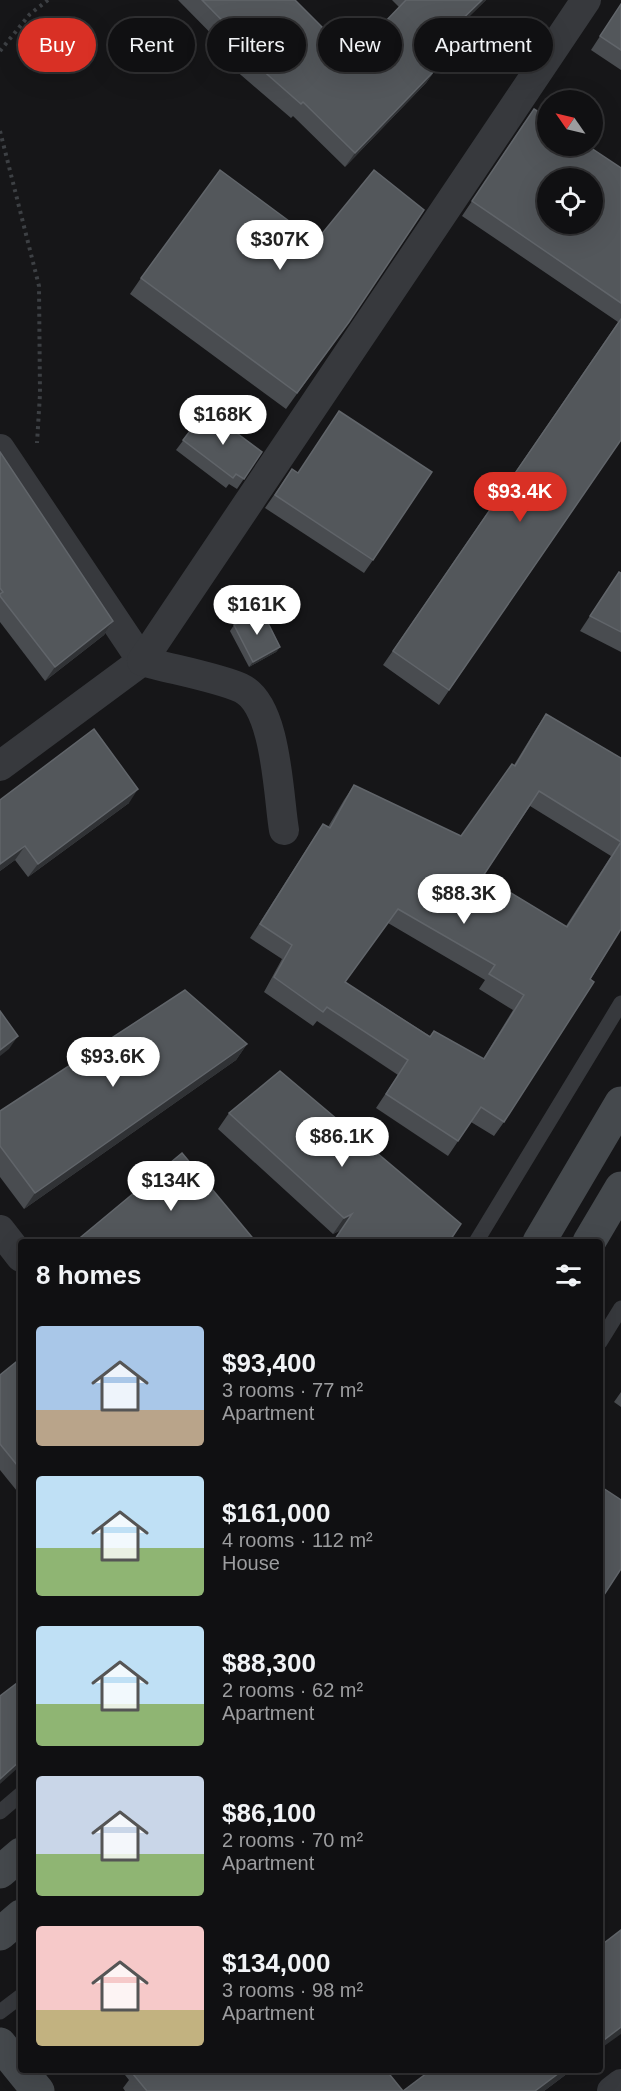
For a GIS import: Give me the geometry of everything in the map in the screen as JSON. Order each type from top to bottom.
[{"type":"main road","points":[[541,1239],[621,1103]]},
{"type":"main road","points":[[591,1239],[621,1188]]},
{"type":"main road","points":[[0,1872],[18,1857]]},
{"type":"main road","points":[[0,1934],[18,1919]]},
{"type":"main road","points":[[0,2044],[18,2066]]},
{"type":"main road","points":[[23,2073],[38,2091]]},
{"type":"street","points":[[0,766],[142,661],[586,0]]},
{"type":"street","points":[[0,449],[142,661],[242,688],[259,704],[268,726],[284,830]]},
{"type":"street","points":[[0,1230],[18,1253]]},
{"type":"street","points":[[612,2091],[621,2084]]},
{"type":"lane","points":[[478,1239],[621,1003]]},
{"type":"lane","points":[[603,1337],[621,1308]]},
{"type":"lane","points":[[0,1812],[18,1797]]},
{"type":"lane","points":[[0,2012],[18,1998]]},
{"type":"path","points":[[0,51],[30,14],[48,0]]},
{"type":"path","points":[[0,131],[39,286],[40,394],[33,498]]},
{"type":"building","points":[[202,0],[295,0],[318,23],[318,72],[402,72],[402,18],[389,18],[406,0],[482,0],[463,18],[414,18],[414,72],[433,72],[355,153],[303,102],[301,104],[265,72],[306,72],[306,18],[220,18]]},
{"type":"building","points":[[621,4],[621,50],[600,36]]},
{"type":"building","points":[[534,109],[537,111],[537,156],[603,156],[621,168],[621,303],[472,201]]},
{"type":"building","points":[[220,170],[316,241],[374,170],[424,210],[349,322],[297,393],[141,278]]},
{"type":"building","points":[[621,319],[621,440],[449,690],[393,651]]},
{"type":"building","points":[[206,410],[262,452],[244,479],[236,474],[233,478],[183,440]]},
{"type":"building","points":[[339,411],[432,472],[373,560],[275,495],[292,469],[298,473]]},
{"type":"building","points":[[0,452],[113,621],[55,667],[0,596],[3,592],[0,588]]},
{"type":"building","points":[[619,572],[621,573],[621,632],[590,616]]},
{"type":"building","points":[[262,611],[280,647],[253,662],[234,625]]},
{"type":"building","points":[[546,714],[621,758],[621,842],[621,929],[590,979],[594,982],[504,1122],[481,1107],[458,1141],[386,1094],[408,1060],[327,1007],[323,1012],[274,977],[292,945],[260,924],[323,824],[330,828],[354,785],[461,836],[512,764],[515,766]],"holes":[[[539,791],[621,842],[567,927],[483,876]],[[398,909],[495,965],[489,974],[524,995],[484,1059],[434,1031],[430,1037],[345,982]]]},
{"type":"building","points":[[94,729],[138,789],[38,864],[25,846],[0,864],[0,800]]},
{"type":"building","points":[[185,990],[247,1044],[35,1193],[0,1146],[0,1111]]},
{"type":"building","points":[[0,1011],[18,1036],[0,1050]]},
{"type":"building","points":[[280,1071],[461,1224],[451,1239],[335,1239],[352,1214],[344,1218],[229,1113]]},
{"type":"building","points":[[182,1153],[254,1239],[79,1239]]},
{"type":"building","points":[[18,1360],[18,1466],[0,1444],[0,1375]]},
{"type":"building","points":[[603,1488],[621,1500],[621,1569],[603,1596]]},
{"type":"building","points":[[18,1682],[18,1763],[0,1779],[0,1696]]},
{"type":"building","points":[[621,1930],[621,2027],[603,2041],[603,1944]]},
{"type":"building","points":[[388,2073],[403,2091],[147,2091],[133,2074]]},
{"type":"building","points":[[427,2073],[559,2073],[535,2091],[403,2091]]}]
